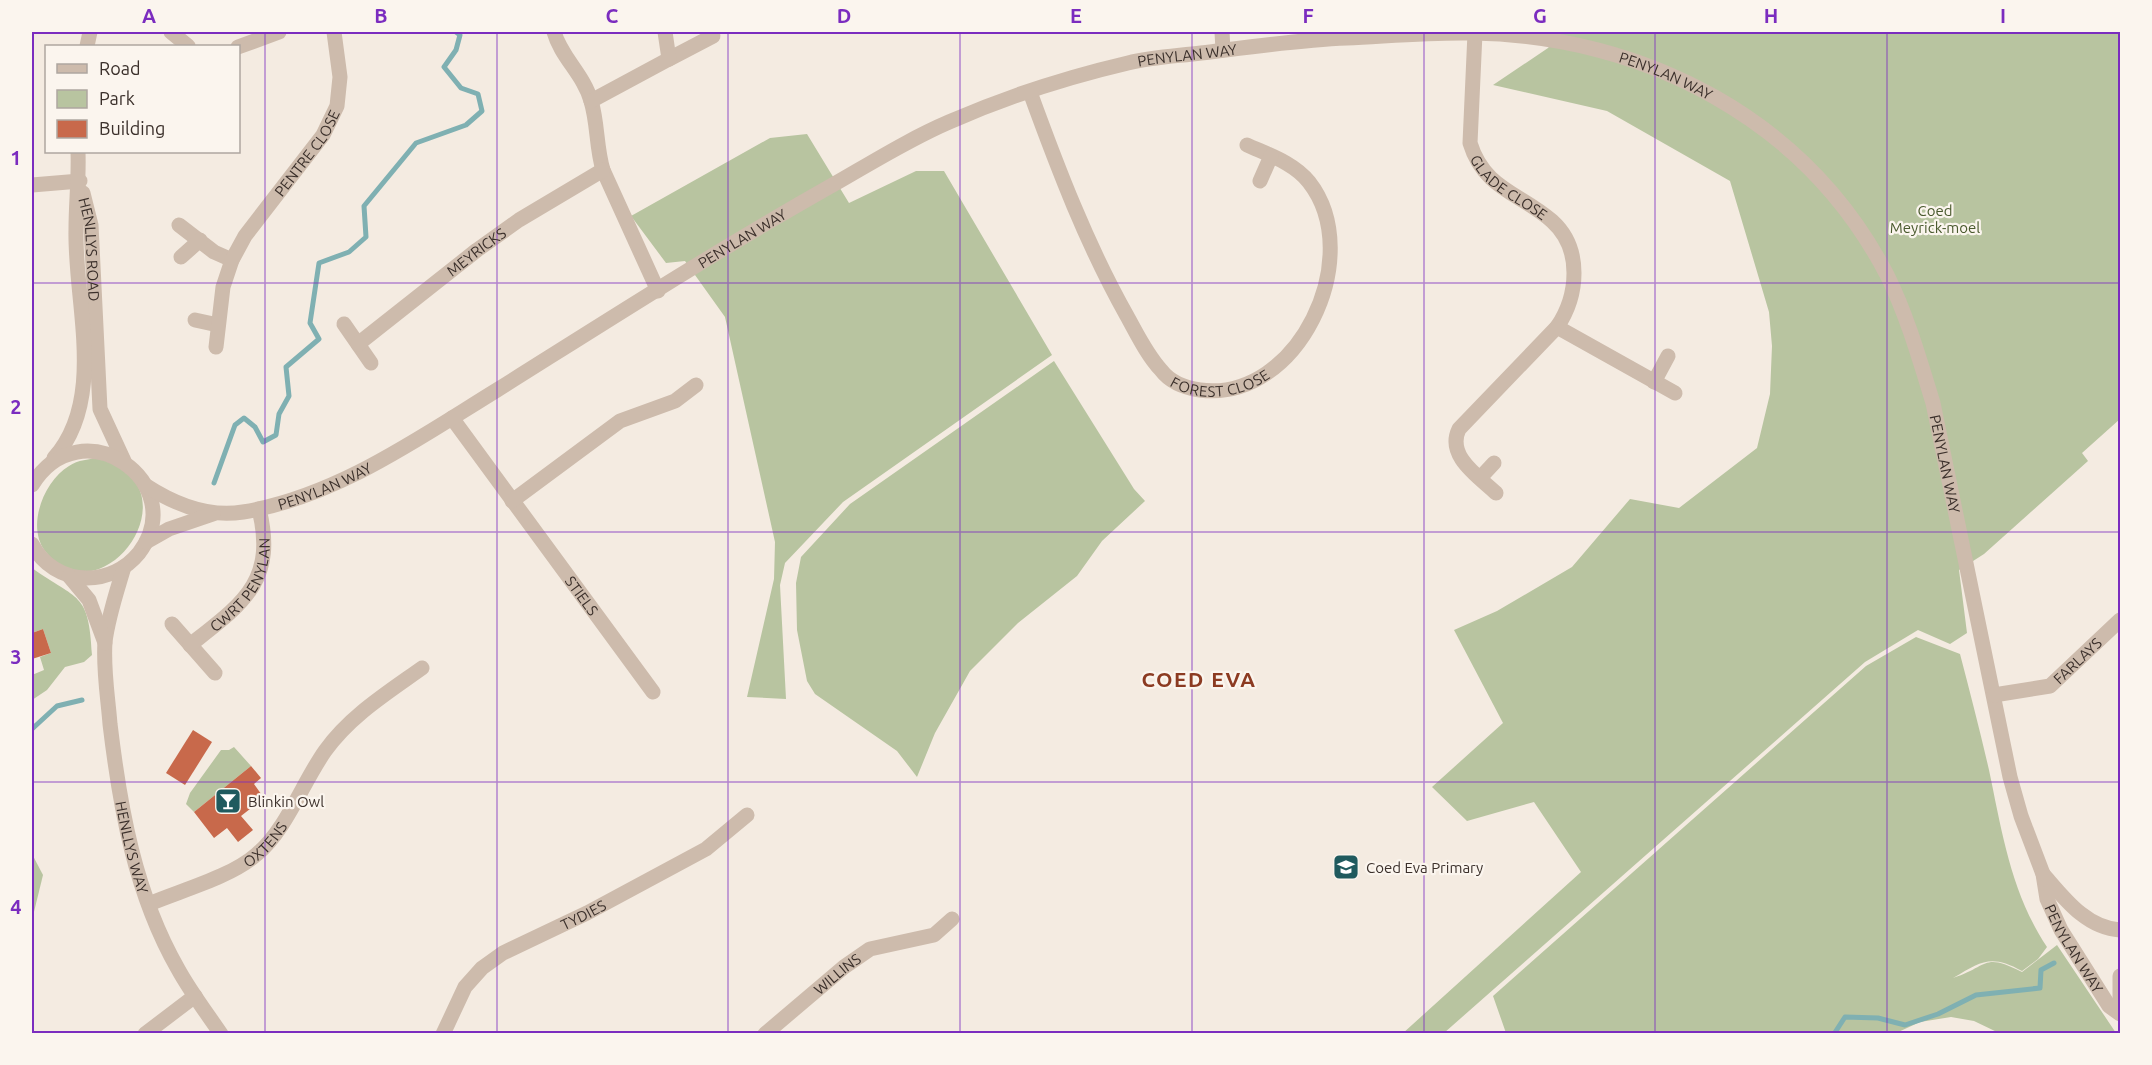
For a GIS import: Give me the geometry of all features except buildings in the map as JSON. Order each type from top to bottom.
[{"type":"street","points":[[240,46],[279,32]]},
{"type":"street","name":"PENTRE CLOSE","points":[[216,347],[223,288],[232,260],[245,236],[323,135],[337,106],[340,77],[334,32]]},
{"type":"street","points":[[554,32],[557,41],[585,85],[591,101],[598,154],[603,170],[658,291]]},
{"type":"street","points":[[665,32],[669,59]]},
{"type":"street","points":[[1222,32],[1223,50]]},
{"type":"street","name":"PENYLAN WAY","points":[[145,485],[185,507],[213,514],[259,509],[318,490],[378,461],[452,418],[793,208],[926,132],[1030,92],[1131,62],[1292,40],[1475,33],[1533,37],[1617,54],[1664,70],[1724,101],[1764,128],[1807,166],[1850,213],[1888,278],[1916,348],[1933,403],[2020,816],[2043,874],[2047,899],[2061,930],[2109,1006],[2121,1014]]},
{"type":"street","name":"GLADE CLOSE","points":[[1475,33],[1470,143],[1483,172],[1494,183],[1553,222],[1564,238],[1572,259],[1576,280],[1565,315],[1557,327],[1459,429],[1454,439],[1455,450],[1462,461],[1496,493]]},
{"type":"street","points":[[591,101],[712,36]]},
{"type":"street","points":[[170,38],[187,45]]},
{"type":"street","name":"FOREST CLOSE","points":[[1030,92],[1057,167],[1115,296],[1161,371],[1191,389],[1209,391],[1231,389],[1253,381],[1275,366],[1305,333],[1322,298],[1328,275],[1330,250],[1328,225],[1310,183],[1287,162],[1247,145]]},
{"type":"street","points":[[32,185],[80,181],[78,153]]},
{"type":"street","points":[[1260,181],[1271,156]]},
{"type":"street","name":"MEYRICKS","points":[[358,344],[477,250],[519,220],[603,170]]},
{"type":"street","name":"HENLLYS ROAD","points":[[80,181],[91,225],[100,409],[124,461]]},
{"type":"street","name":"HENLLYS ROAD","points":[[38,474],[67,443],[76,427],[84,383],[76,230],[80,181]]},
{"type":"street","points":[[179,225],[214,252],[232,260]]},
{"type":"street","points":[[181,257],[200,240]]},
{"type":"street","points":[[195,320],[218,325]]},
{"type":"street","points":[[344,324],[370,363]]},
{"type":"street","points":[[1557,327],[1675,393]]},
{"type":"street","points":[[1654,382],[1668,356]]},
{"type":"street","points":[[512,501],[620,421],[675,401],[696,385]]},
{"type":"street","name":"STIELS","points":[[452,418],[653,692]]},
{"type":"street","points":[[38,474],[63,456],[94,451],[124,461],[145,485],[149,496],[152,519],[146,542],[124,567],[98,578],[69,576]]},
{"type":"street","points":[[1480,478],[1494,463]]},
{"type":"street","name":"CWRT PENYLAN","points":[[190,645],[243,601],[256,584],[262,564],[264,540],[259,509]]},
{"type":"street","name":"PENYLAN WAY","points":[[146,542],[169,529],[213,514]]},
{"type":"street","points":[[33,548],[50,566],[69,576],[89,600],[105,643]]},
{"type":"street","points":[[105,643],[124,567]]},
{"type":"street","name":"FARLAYS","points":[[1994,694],[2050,686],[2121,620]]},
{"type":"street","name":"CWRT PENYLAN","points":[[172,624],[215,673]]},
{"type":"street","name":"HENLLYS WAY","points":[[105,643],[107,690],[119,801],[135,864],[149,904],[177,968],[221,1034]]},
{"type":"street","name":"OXTENS","points":[[149,904],[239,866],[257,855],[270,842],[321,757],[347,723],[422,668]]},
{"type":"street","name":"TYDIES","points":[[443,1034],[465,987],[489,963],[503,953],[587,913],[706,849],[747,815]]},
{"type":"street","name":"PENYLAN WAY","points":[[2043,874],[2084,918],[2111,929],[2121,930]]},
{"type":"street","name":"WILLINS","points":[[765,1034],[844,967],[870,949],[934,935],[952,920]]},
{"type":"street","points":[[2121,976],[2121,1008]]},
{"type":"street","points":[[145,1034],[195,996]]},
{"type":"green space","name":"Coed Meyrick-moel","points":[[1561,32],[2120,32],[2120,419],[2082,453],[2088,461],[1984,554],[1959,570],[1967,633],[1950,644],[1918,630],[1865,662],[1444,1033],[1402,1034],[1581,872],[1534,802],[1467,821],[1432,787],[1503,723],[1454,630],[1497,611],[1572,567],[1630,499],[1679,508],[1757,448],[1770,394],[1772,346],[1769,312],[1730,181],[1607,111],[1493,85],[1548,48]]},
{"type":"green space","points":[[807,134],[849,203],[916,171],[944,171],[1052,355],[843,502],[785,563],[780,585],[786,699],[747,697],[774,579],[775,542],[725,317],[685,261],[666,263],[631,216],[770,138]]},
{"type":"green space","points":[[1054,361],[1134,489],[1145,501],[1102,541],[1077,576],[1018,623],[970,671],[935,733],[917,777],[897,751],[815,694],[807,681],[797,630],[796,583],[801,557],[850,504]]},
{"type":"green space","points":[[100,458],[129,474],[141,495],[141,520],[131,543],[113,561],[91,571],[68,569],[45,551],[40,541],[37,529],[40,505],[45,493],[60,473],[76,462]]},
{"type":"green space","points":[[32,568],[70,593],[84,608],[88,619],[92,655],[84,662],[65,667],[47,690],[32,700],[32,675],[44,670],[40,657],[51,653],[43,629],[32,633]]},
{"type":"green space","points":[[1916,637],[1960,654],[1986,755],[2009,862],[2025,905],[2047,947],[2038,959],[2022,971],[1994,961],[1979,964],[1953,978],[1993,962],[2022,972],[2057,945],[2116,1033],[1999,1033],[1974,1021],[1951,1017],[1920,1022],[1894,1034],[1506,1033],[1493,996],[1866,666]]},
{"type":"green space","points":[[234,747],[251,766],[194,812],[186,804],[190,793],[221,750]]},
{"type":"green space","points":[[32,854],[43,875],[32,920]]},
{"type":"waterway","points":[[214,483],[235,425],[244,418],[255,427],[263,442],[276,435],[279,414],[289,396],[286,367],[319,339],[310,323],[319,263],[349,252],[366,237],[364,206],[416,143],[466,125],[482,111],[478,94],[461,88],[444,67],[456,50],[460,35],[456,32]]},
{"type":"waterway","points":[[32,729],[57,706],[82,700]]},
{"type":"waterway","points":[[1834,1034],[1845,1017],[1878,1018],[1905,1025],[1938,1014],[1976,995],[2040,988],[2041,970],[2054,963]]},
{"type":"place","name":"Blinkin Owl","points":[[228,801]]},
{"type":"place","name":"Coed Eva Primary","points":[[1346,867]]},
{"type":"district","name":"COED EVA","points":[[1199,679]]}]
